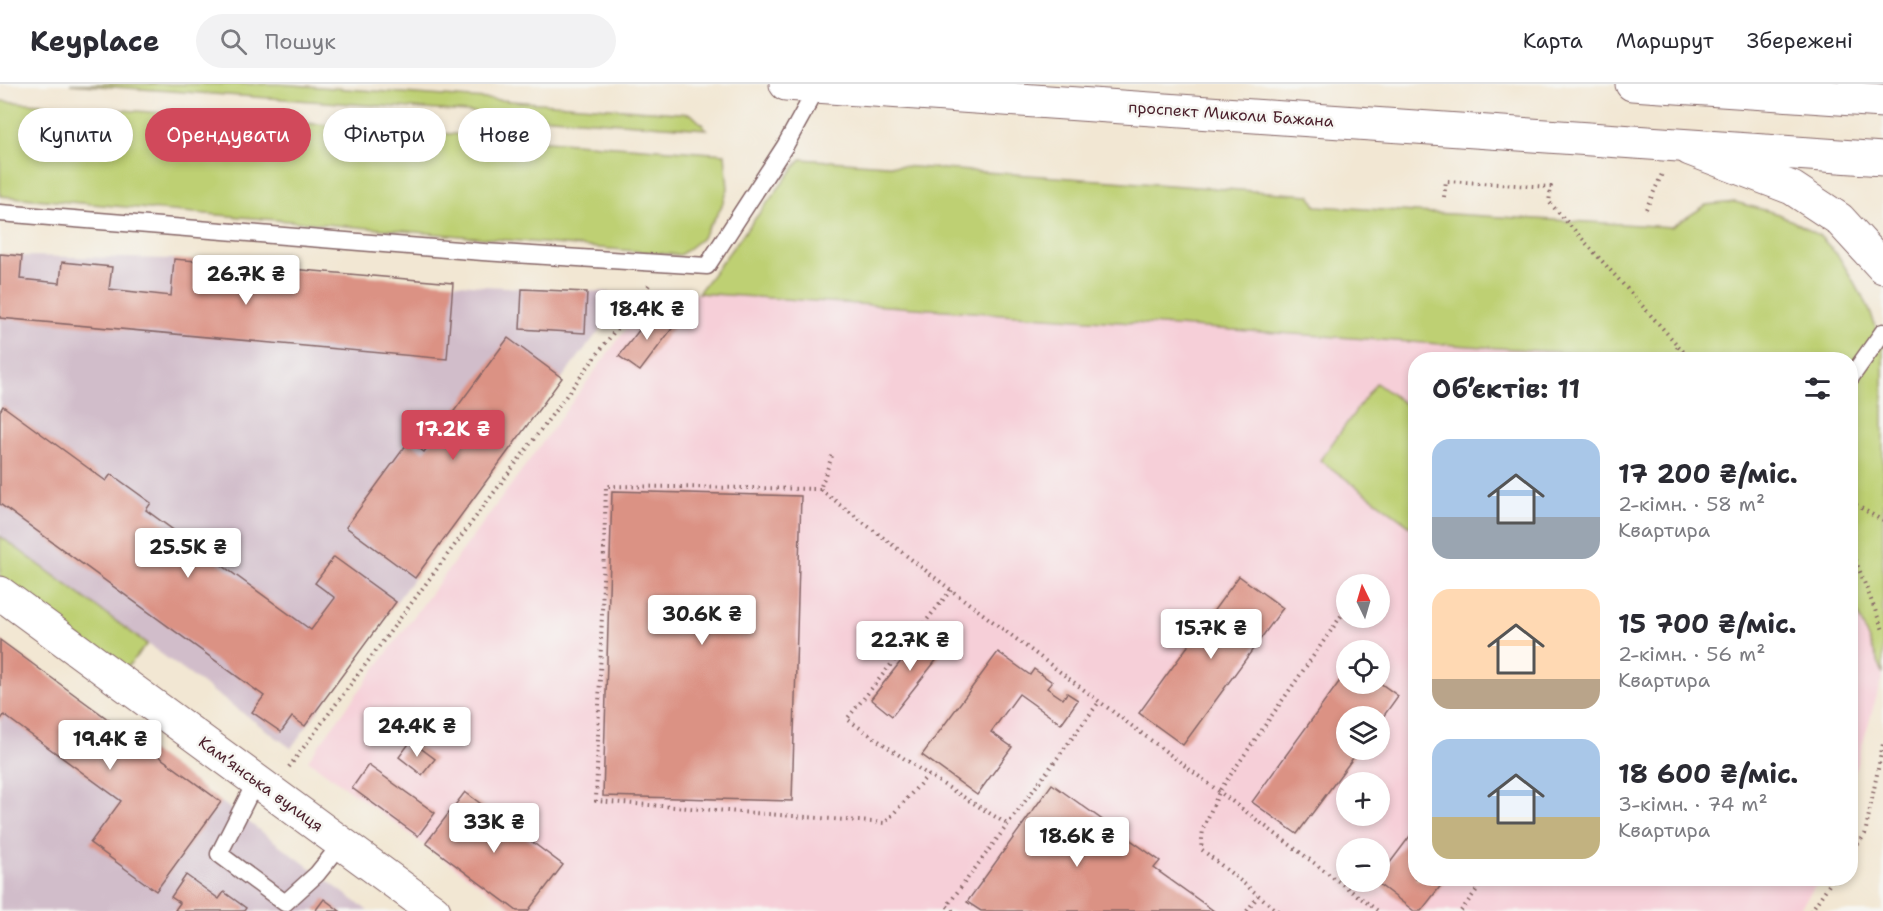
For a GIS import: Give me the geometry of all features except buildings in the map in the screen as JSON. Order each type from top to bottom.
[{"type":"main road","name":"проспект Миколи Бажана","points":[[786,84],[1883,159]]},
{"type":"main road","points":[[1632,84],[1692,86],[1883,101]]},
{"type":"main road","name":"проспект Миколи Бажана","points":[[1677,144],[1792,188],[1839,219],[1883,267]]},
{"type":"main road","name":"Камʼянська вулиця","points":[[0,593],[434,911]]},
{"type":"lane","points":[[0,213],[471,252],[707,266],[785,146],[818,86]]},
{"type":"lane","points":[[1858,367],[1883,332]]},
{"type":"lane","points":[[262,785],[219,854],[285,903],[317,874],[342,843]]},
{"type":"path","points":[[1444,197],[1446,181],[1551,187],[1549,202],[1684,352]]},
{"type":"path","points":[[262,785],[299,755],[665,264]]},
{"type":"path","points":[[1676,352],[1678,346]]},
{"type":"path","points":[[820,489],[832,456]]},
{"type":"path","points":[[928,775],[885,823],[596,801],[606,486],[820,489],[1378,911]]},
{"type":"path","points":[[1858,506],[1883,521]]},
{"type":"path","points":[[1858,567],[1883,630]]},
{"type":"path","points":[[951,590],[847,719],[928,775],[1007,824]]},
{"type":"path","points":[[1278,911],[1201,849],[1203,829],[1220,790],[1336,623]]},
{"type":"path","points":[[953,911],[947,906],[1099,702]]},
{"type":"path","points":[[1858,844],[1865,834],[1883,744]]},
{"type":"path","points":[[1461,911],[1480,886]]},
{"type":"path","points":[[1811,911],[1828,886]]},
{"type":"path","points":[[1247,911],[1258,896]]},
{"type":"shaded area","points":[[0,254],[174,259],[483,286],[629,293],[562,378],[291,748],[0,537]]},
{"type":"shaded area","points":[[654,291],[1556,352],[1408,352],[1408,886],[1815,886],[1798,911],[515,911],[308,760]]},
{"type":"shaded area","points":[[1858,615],[1883,674],[1858,760]]},
{"type":"shaded area","points":[[0,640],[239,815],[368,911],[0,911]]},
{"type":"green space","points":[[70,84],[279,84],[691,114],[707,129],[551,118],[551,108],[458,108],[458,111],[446,111],[446,108],[410,108]]},
{"type":"green space","points":[[0,101],[96,108],[18,108],[18,162],[133,162],[133,111],[145,112],[145,162],[311,162],[311,124],[323,125],[323,162],[446,162],[446,134],[458,134],[458,162],[551,162],[551,141],[725,154],[728,189],[720,210],[701,239],[680,255],[0,196]]},
{"type":"green space","points":[[801,159],[1310,195],[1316,206],[1672,227],[1706,205],[1735,202],[1779,214],[1819,235],[1839,257],[1867,304],[1883,345],[1883,674],[1858,615],[1858,352],[1556,352],[698,293]]},
{"type":"green space","points":[[1376,383],[1408,406],[1408,524],[1320,460]]},
{"type":"green space","points":[[0,536],[147,644],[125,670],[0,581]]}]
